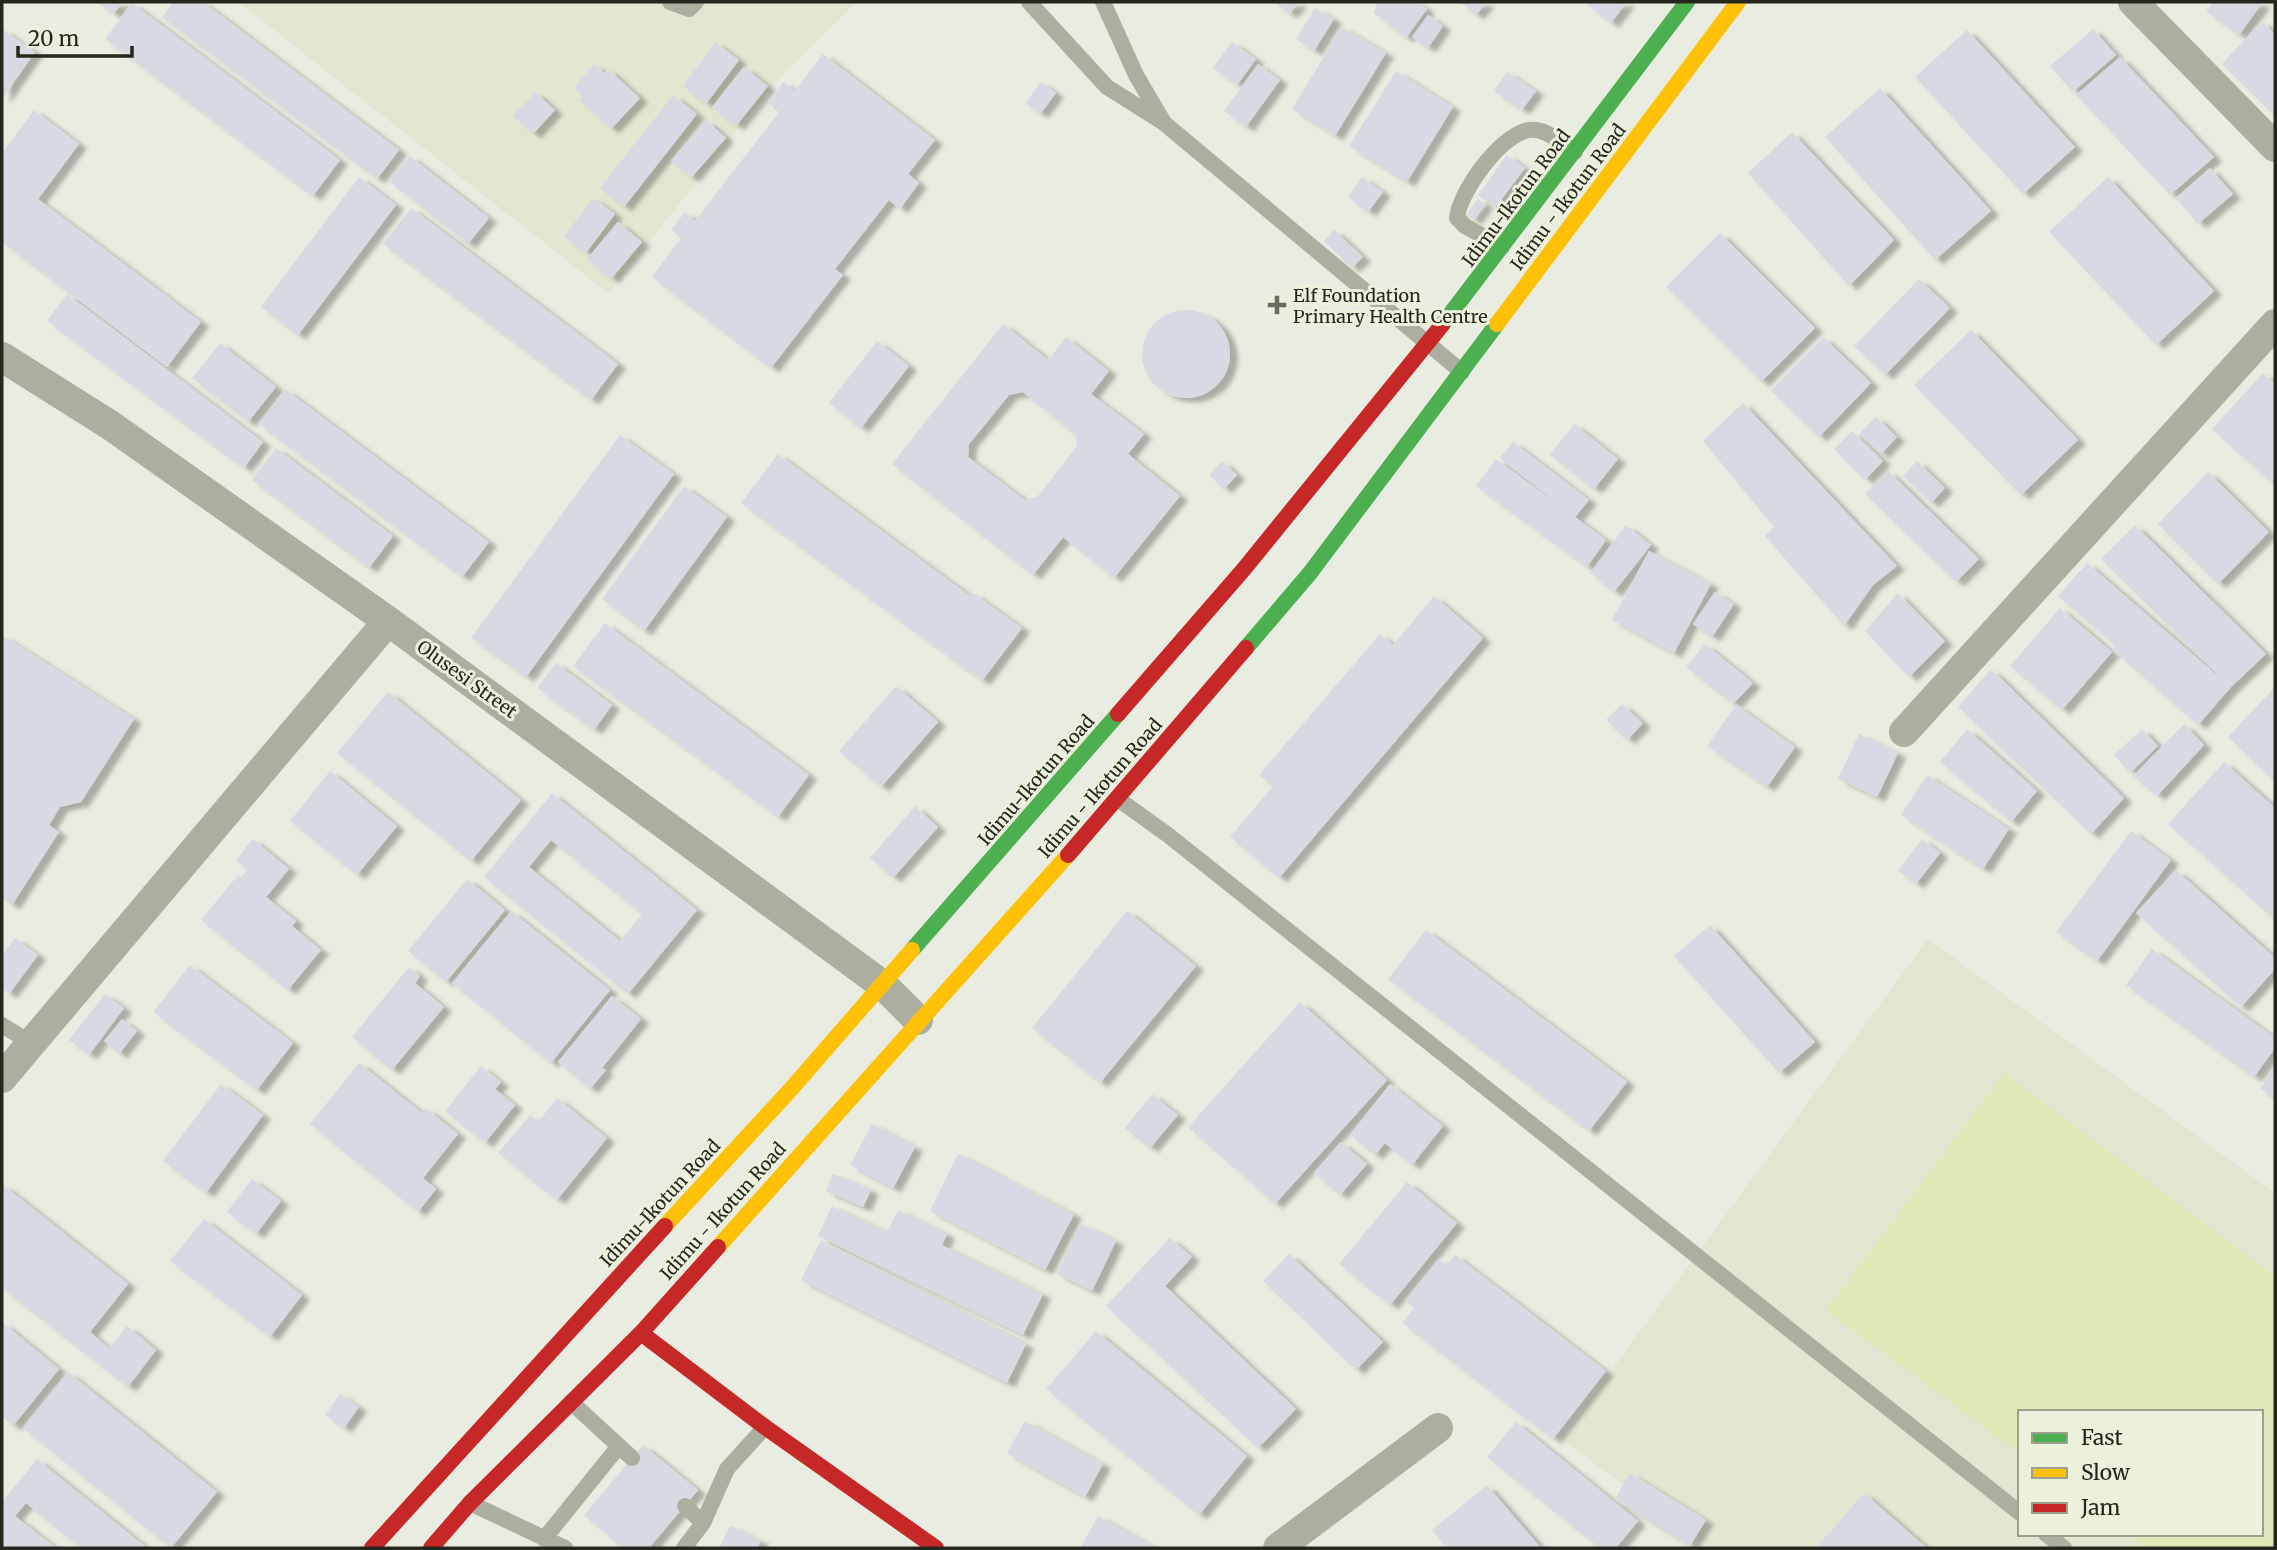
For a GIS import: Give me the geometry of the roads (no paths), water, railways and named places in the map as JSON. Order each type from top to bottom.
[{"type":"main road","name":"Idimu-Ikotun Road","points":[[372,1548],[884,986],[1244,569],[1428,344],[1687,2]]},
{"type":"main road","name":"Idimu - Ikotun Road","points":[[431,1548],[470,1503],[641,1333],[1118,799],[1310,573],[1738,2]]},
{"type":"main road","points":[[641,1333],[765,1427],[936,1548]]},
{"type":"street","points":[[2133,2],[2275,147]]},
{"type":"street","points":[[1904,732],[2275,324]]},
{"type":"street","name":"Olusesi Street","points":[[2,357],[110,425],[388,621],[884,986],[918,1020]]},
{"type":"street","points":[[2,1078],[388,621]]},
{"type":"street","points":[[1278,1548],[1438,1428]]},
{"type":"lane","points":[[670,2],[689,9],[696,2]]},
{"type":"lane","points":[[1029,2],[1107,87],[1164,123],[1462,372]]},
{"type":"lane","points":[[1105,3],[1136,75],[1164,123]]},
{"type":"lane","points":[[1503,248],[1465,226],[1457,218],[1458,206],[1476,175],[1509,137],[1534,129],[1546,132],[1574,152]]},
{"type":"lane","points":[[1118,799],[1168,835],[2018,1512]]},
{"type":"lane","points":[[2,1025],[31,1043]]},
{"type":"lane","points":[[571,1402],[632,1458]]},
{"type":"lane","points":[[684,1548],[703,1523],[727,1469],[765,1427]]},
{"type":"lane","points":[[544,1539],[619,1446]]},
{"type":"lane","points":[[470,1503],[565,1548]]},
{"type":"lane","points":[[685,1506],[703,1523]]},
{"type":"lane","points":[[2049,1536],[2064,1548]]},
{"type":"place","name":"Elf Foundation Primary Health Centre","points":[[1277,305]]}]
